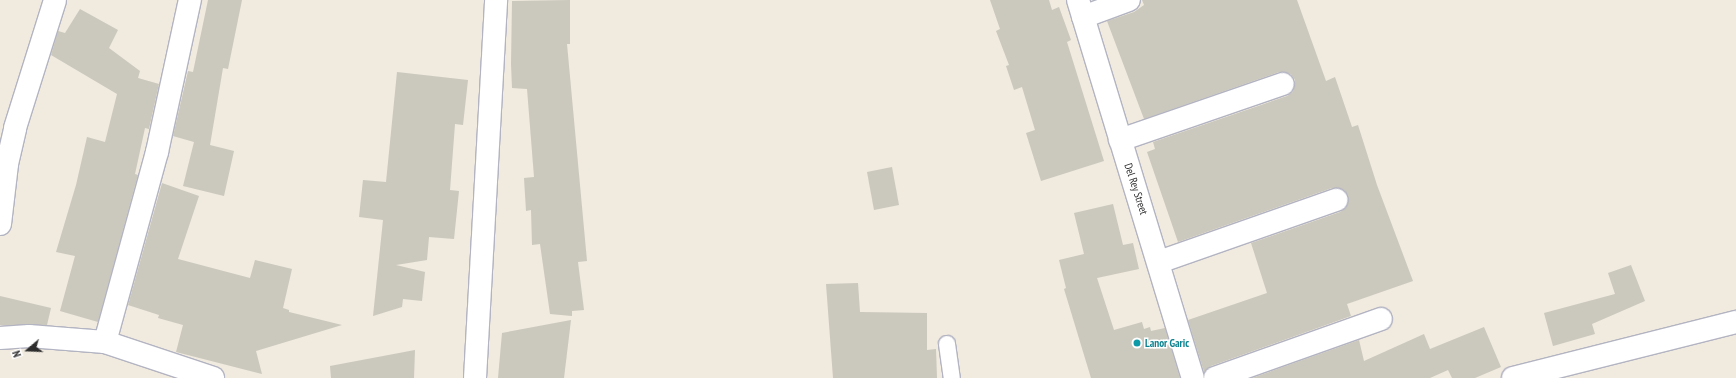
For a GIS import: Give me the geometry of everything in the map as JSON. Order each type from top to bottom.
[{"type":"street","points":[[0,224],[7,164],[15,128],[55,0]]},
{"type":"street","points":[[106,342],[157,152],[190,0]]},
{"type":"street","points":[[475,378],[496,0]]},
{"type":"street","points":[[1081,9],[1129,0]]},
{"type":"street","name":"Del Rey Street","points":[[1081,9],[1193,378]]},
{"type":"street","points":[[1120,140],[1283,84]]},
{"type":"street","points":[[1159,262],[1336,200]]},
{"type":"street","points":[[1215,378],[1381,319]]},
{"type":"street","points":[[1513,378],[1736,322]]},
{"type":"street","points":[[0,338],[29,336],[106,342],[213,378]]},
{"type":"lane","points":[[946,344],[952,378]]},
{"type":"building","points":[[208,0],[242,0],[228,69],[223,68],[210,145],[234,151],[224,196],[183,186],[194,142],[173,136],[188,71],[193,72]]},
{"type":"building","points":[[570,0],[570,44],[567,44],[587,261],[578,262],[584,310],[572,311],[572,316],[550,314],[540,244],[532,245],[531,210],[526,211],[524,178],[534,177],[527,89],[512,88],[511,64],[512,1]]},
{"type":"building","points":[[990,0],[1049,0],[1052,10],[1059,7],[1071,40],[1067,42],[1104,161],[1041,181],[1026,133],[1035,130],[1022,87],[1014,90],[1006,66],[1009,65],[996,31],[1000,29]]},
{"type":"building","points":[[1142,0],[1297,0],[1326,81],[1335,77],[1352,127],[1358,125],[1377,185],[1413,281],[1347,304],[1351,316],[1211,366],[1204,372],[1188,320],[1267,293],[1251,243],[1340,212],[1346,208],[1348,196],[1344,190],[1332,188],[1178,242],[1147,152],[1155,149],[1153,142],[1287,96],[1293,92],[1295,80],[1291,74],[1279,72],[1144,119],[1107,21],[1134,12],[1144,5]]},
{"type":"building","points":[[80,9],[118,30],[109,48],[140,71],[138,78],[159,84],[149,129],[145,128],[135,174],[138,175],[98,322],[60,311],[75,256],[56,252],[76,185],[87,137],[105,142],[117,94],[51,55],[58,31],[65,33]]},
{"type":"building","points":[[397,72],[468,80],[463,125],[455,124],[450,190],[459,191],[454,239],[429,237],[427,260],[396,265],[425,272],[422,301],[403,299],[402,307],[373,316],[383,220],[359,217],[363,180],[386,182]]},
{"type":"building","points":[[892,167],[899,205],[874,210],[867,172]]},
{"type":"building","points":[[162,183],[199,196],[178,259],[250,278],[255,260],[292,269],[283,308],[289,310],[289,312],[342,325],[256,351],[262,374],[176,352],[183,325],[158,318],[159,315],[128,305]]},
{"type":"building","points":[[1113,204],[1123,245],[1133,243],[1139,269],[1097,278],[1114,330],[1142,322],[1144,329],[1150,327],[1151,331],[1165,328],[1180,378],[1091,378],[1064,289],[1066,288],[1059,260],[1084,254],[1074,213]]},
{"type":"building","points":[[1631,265],[1645,301],[1592,324],[1595,334],[1553,346],[1544,313],[1615,294],[1608,273]]},
{"type":"building","points":[[858,283],[860,312],[927,313],[927,350],[936,349],[937,378],[833,378],[826,284]]},
{"type":"building","points":[[0,296],[51,308],[47,325],[0,325]]},
{"type":"building","points":[[571,320],[564,378],[498,378],[502,333]]},
{"type":"building","points":[[1484,327],[1501,367],[1475,378],[1452,378],[1448,370],[1430,378],[1252,378],[1359,340],[1364,361],[1424,334],[1430,349]]},
{"type":"building","points":[[415,350],[414,378],[331,378],[330,366]]},
{"type":"place","name":"Lanor Garic","points":[[1137,343]]}]
